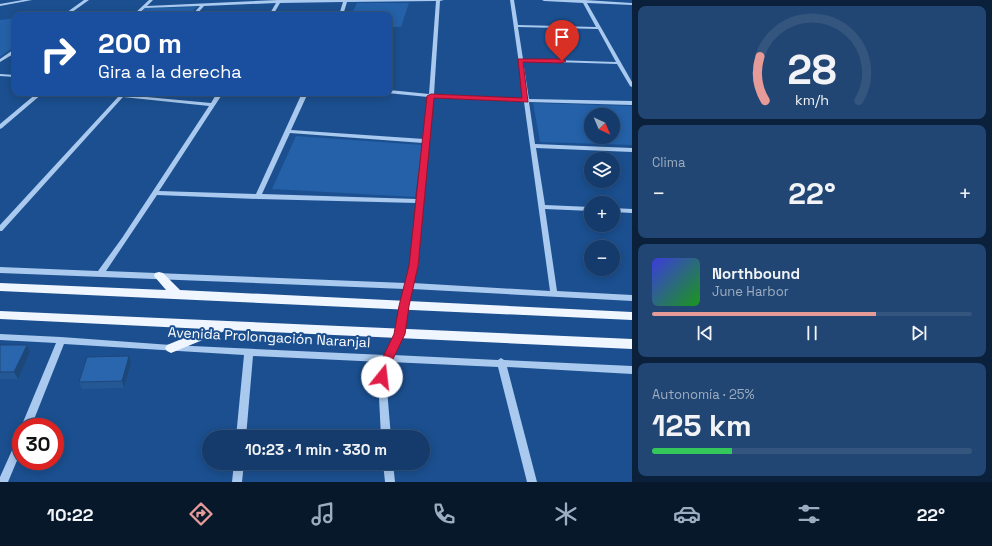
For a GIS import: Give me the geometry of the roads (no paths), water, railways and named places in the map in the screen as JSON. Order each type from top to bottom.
[{"type":"main road","points":[[159,276],[177,294]]},
{"type":"main road","points":[[0,287],[632,316]]},
{"type":"main road","name":"Avenida Prolongación Naranjal","points":[[0,315],[632,344]]},
{"type":"main road","points":[[171,348],[226,326]]},
{"type":"street","points":[[0,2],[10,0]]},
{"type":"street","points":[[0,5],[30,0]]},
{"type":"street","points":[[69,12],[87,0]]},
{"type":"street","points":[[138,12],[151,0]]},
{"type":"street","points":[[386,430],[382,377],[387,359],[400,334],[404,306],[414,266],[431,96],[438,0]]},
{"type":"street","points":[[144,7],[280,1],[345,2],[442,0]]},
{"type":"street","points":[[512,0],[525,100],[534,146],[554,294]]},
{"type":"street","points":[[544,0],[632,4]]},
{"type":"street","points":[[273,12],[280,1]]},
{"type":"street","points":[[583,1],[632,86]]},
{"type":"street","points":[[342,12],[345,2]]},
{"type":"street","points":[[197,12],[203,5]]},
{"type":"street","points":[[515,26],[599,28]]},
{"type":"street","points":[[0,61],[12,53]]},
{"type":"street","points":[[520,60],[619,63]]},
{"type":"street","points":[[0,75],[12,76]]},
{"type":"street","points":[[392,92],[431,96],[632,103]]},
{"type":"street","points":[[0,127],[36,96]]},
{"type":"street","points":[[0,229],[121,96]]},
{"type":"street","points":[[139,96],[212,105]]},
{"type":"street","points":[[100,274],[218,96]]},
{"type":"street","points":[[258,196],[304,96]]},
{"type":"street","points":[[288,131],[426,141]]},
{"type":"street","points":[[534,146],[632,150]]},
{"type":"street","points":[[154,193],[420,201]]},
{"type":"street","points":[[542,207],[584,209]]},
{"type":"street","points":[[620,210],[632,211]]},
{"type":"street","points":[[0,270],[410,286],[632,298]]},
{"type":"street","name":"Avenida Prolongación Naranjal","points":[[0,337],[171,348],[387,359],[501,362],[632,370]]},
{"type":"street","points":[[30,418],[61,340]]},
{"type":"street","points":[[242,430],[249,351]]},
{"type":"street","points":[[501,362],[532,482]]},
{"type":"street","points":[[4,482],[12,462]]},
{"type":"street","points":[[237,482],[238,470]]},
{"type":"street","points":[[389,470],[390,482]]}]
